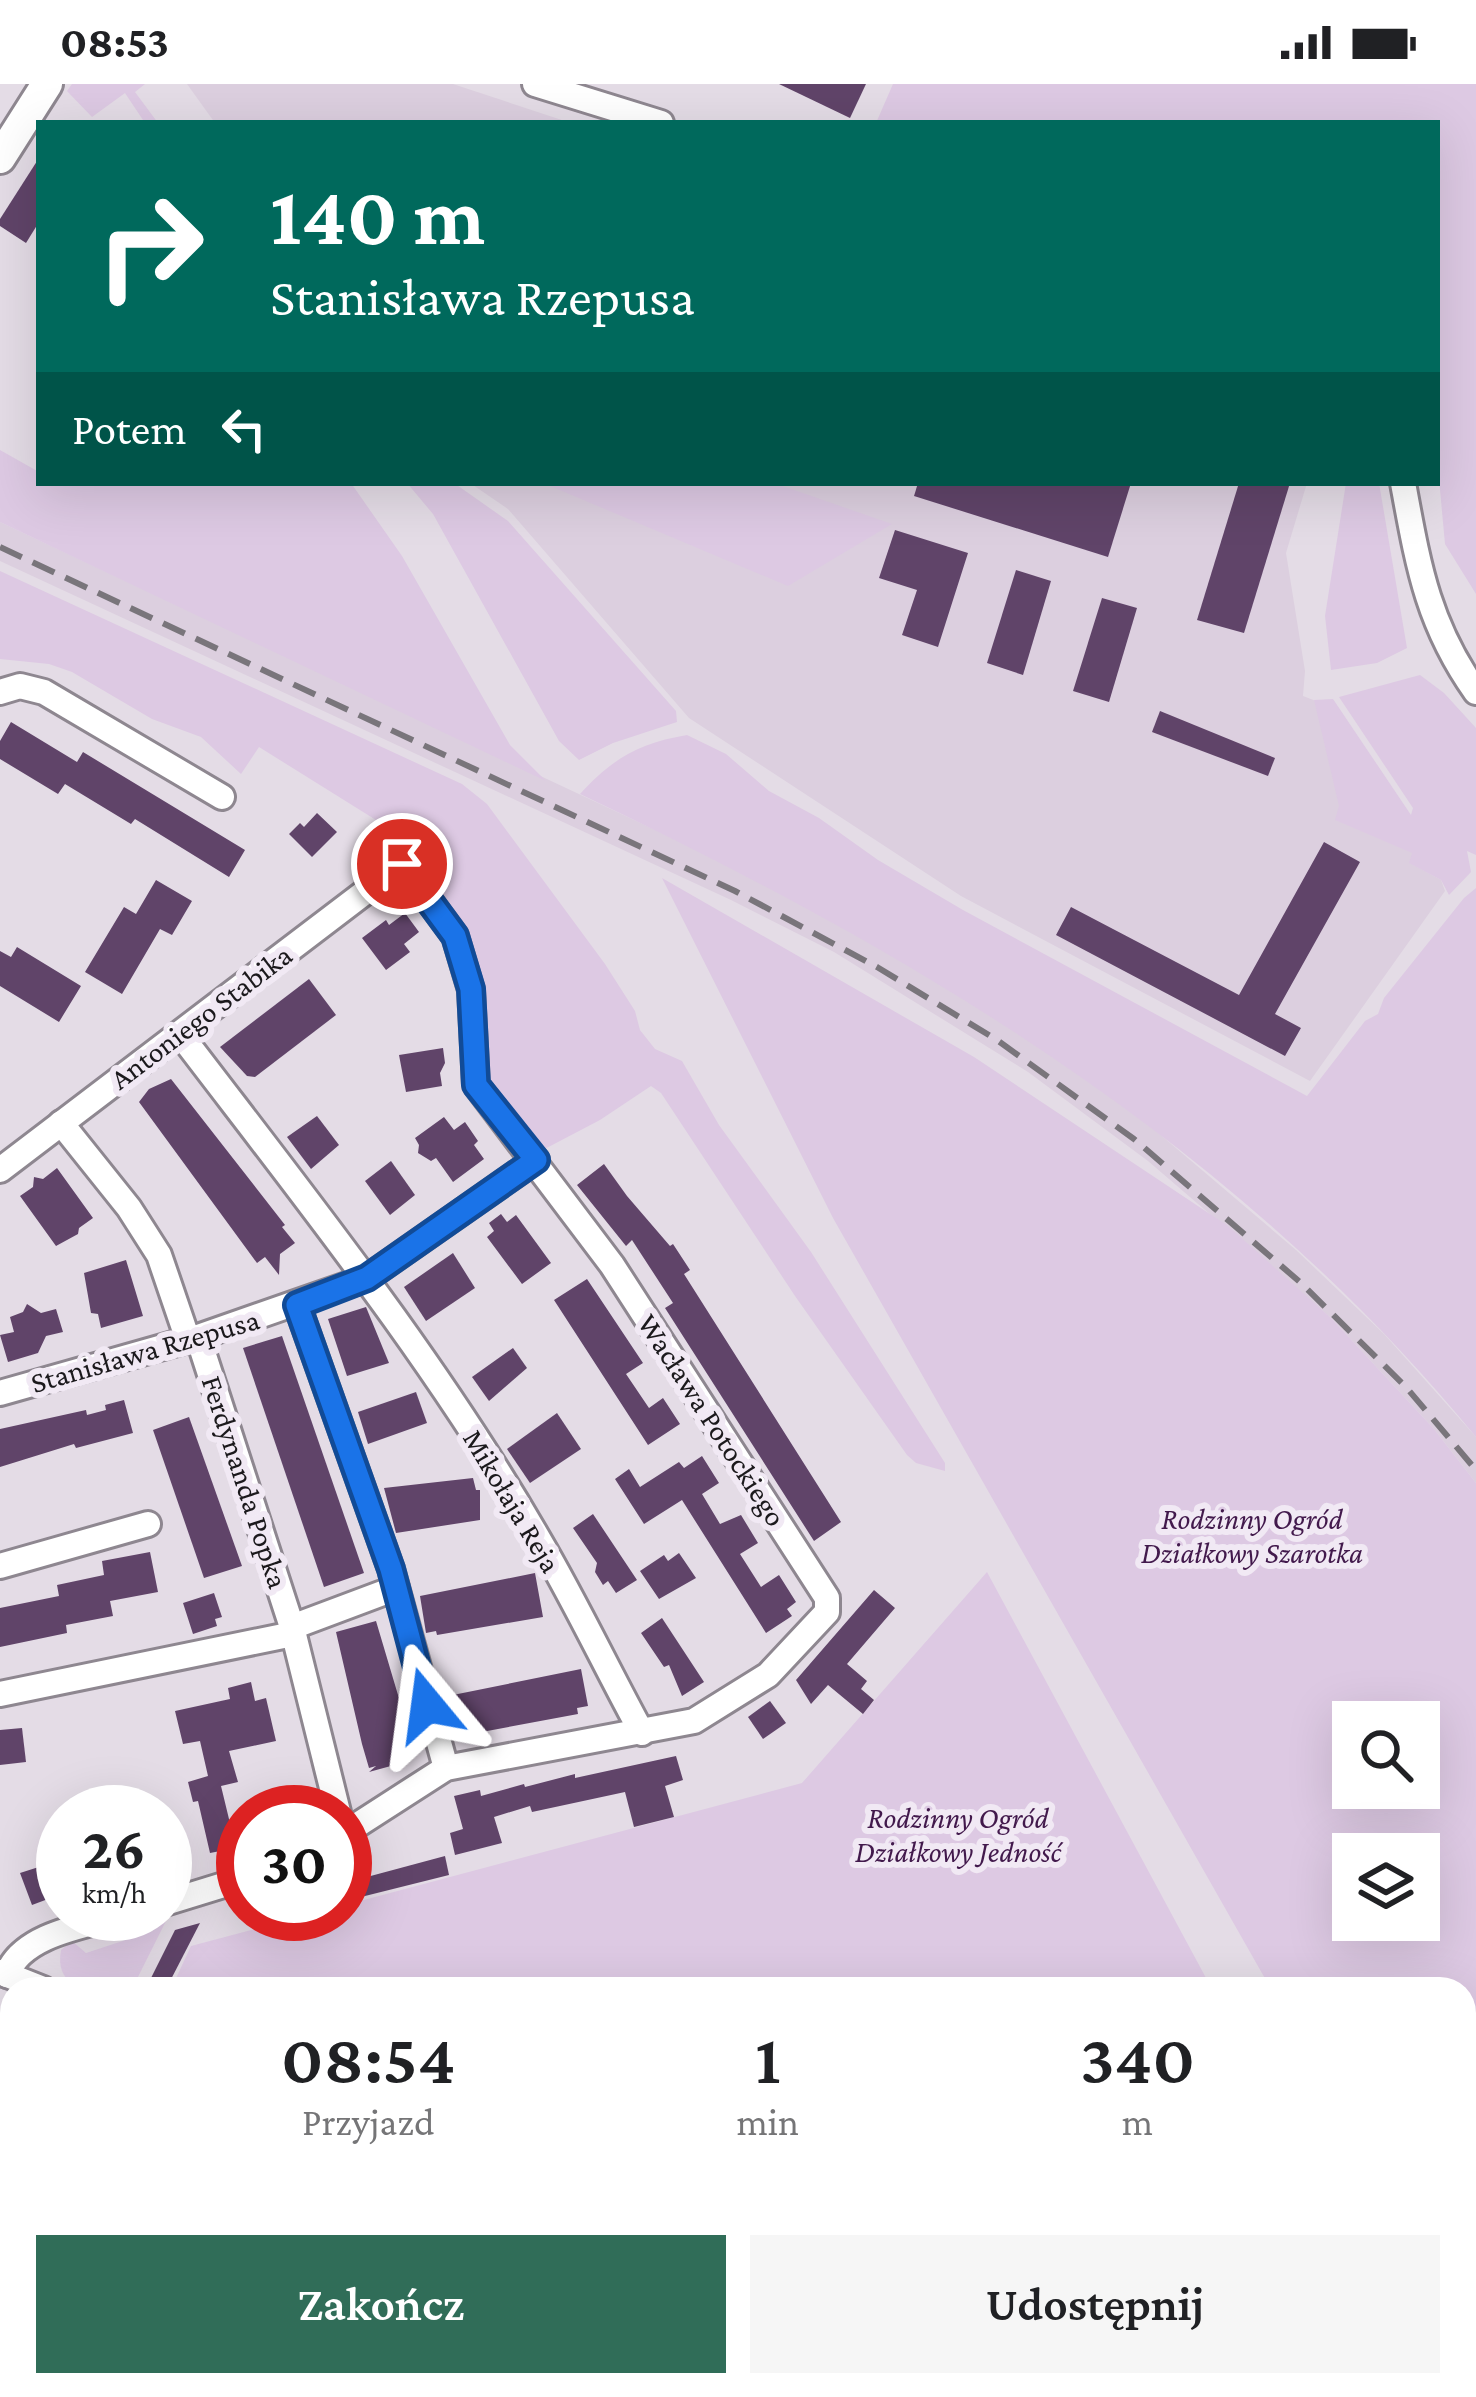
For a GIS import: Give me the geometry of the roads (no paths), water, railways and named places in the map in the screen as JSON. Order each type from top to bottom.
[{"type":"street","points":[[0,158],[47,84]]},
{"type":"street","points":[[535,84],[651,120]]},
{"type":"street","points":[[1403,486],[1414,555],[1430,608],[1476,692]]},
{"type":"street","points":[[0,692],[20,686],[44,692],[222,797]]},
{"type":"street","name":"Antoniego Stabika","points":[[0,1170],[402,864]]},
{"type":"street","name":"Wacława Potockiego","points":[[402,864],[455,936],[471,989],[476,1085],[613,1265],[827,1598],[827,1612],[768,1676],[694,1721],[446,1768]]},
{"type":"street","name":"Mikołaja Reja","points":[[180,1034],[367,1278],[540,1540],[642,1733]]},
{"type":"street","name":"Ferdynanda Popka","points":[[61,1123],[129,1208],[159,1255],[193,1338],[292,1631],[331,1785]]},
{"type":"street","name":"Stanisława Rzepusa","points":[[0,1393],[193,1338],[367,1278],[536,1160]]},
{"type":"street","points":[[297,1305],[396,1588],[446,1768],[372,1816]]},
{"type":"street","points":[[0,1566],[148,1524]]},
{"type":"street","points":[[0,1694],[292,1631],[396,1588]]},
{"type":"street","points":[[3,1974],[40,1941]]},
{"type":"railway","points":[[0,547],[735,891],[877,967],[997,1040],[1134,1139],[1301,1283],[1406,1387],[1476,1470]]},
{"type":"park label","name":"Rodzinny Ogród Działkowy Szarotka","points":[[1252,1536]]},
{"type":"park label","name":"Rodzinny Ogród Działkowy Jedność","points":[[958,1835]]}]
